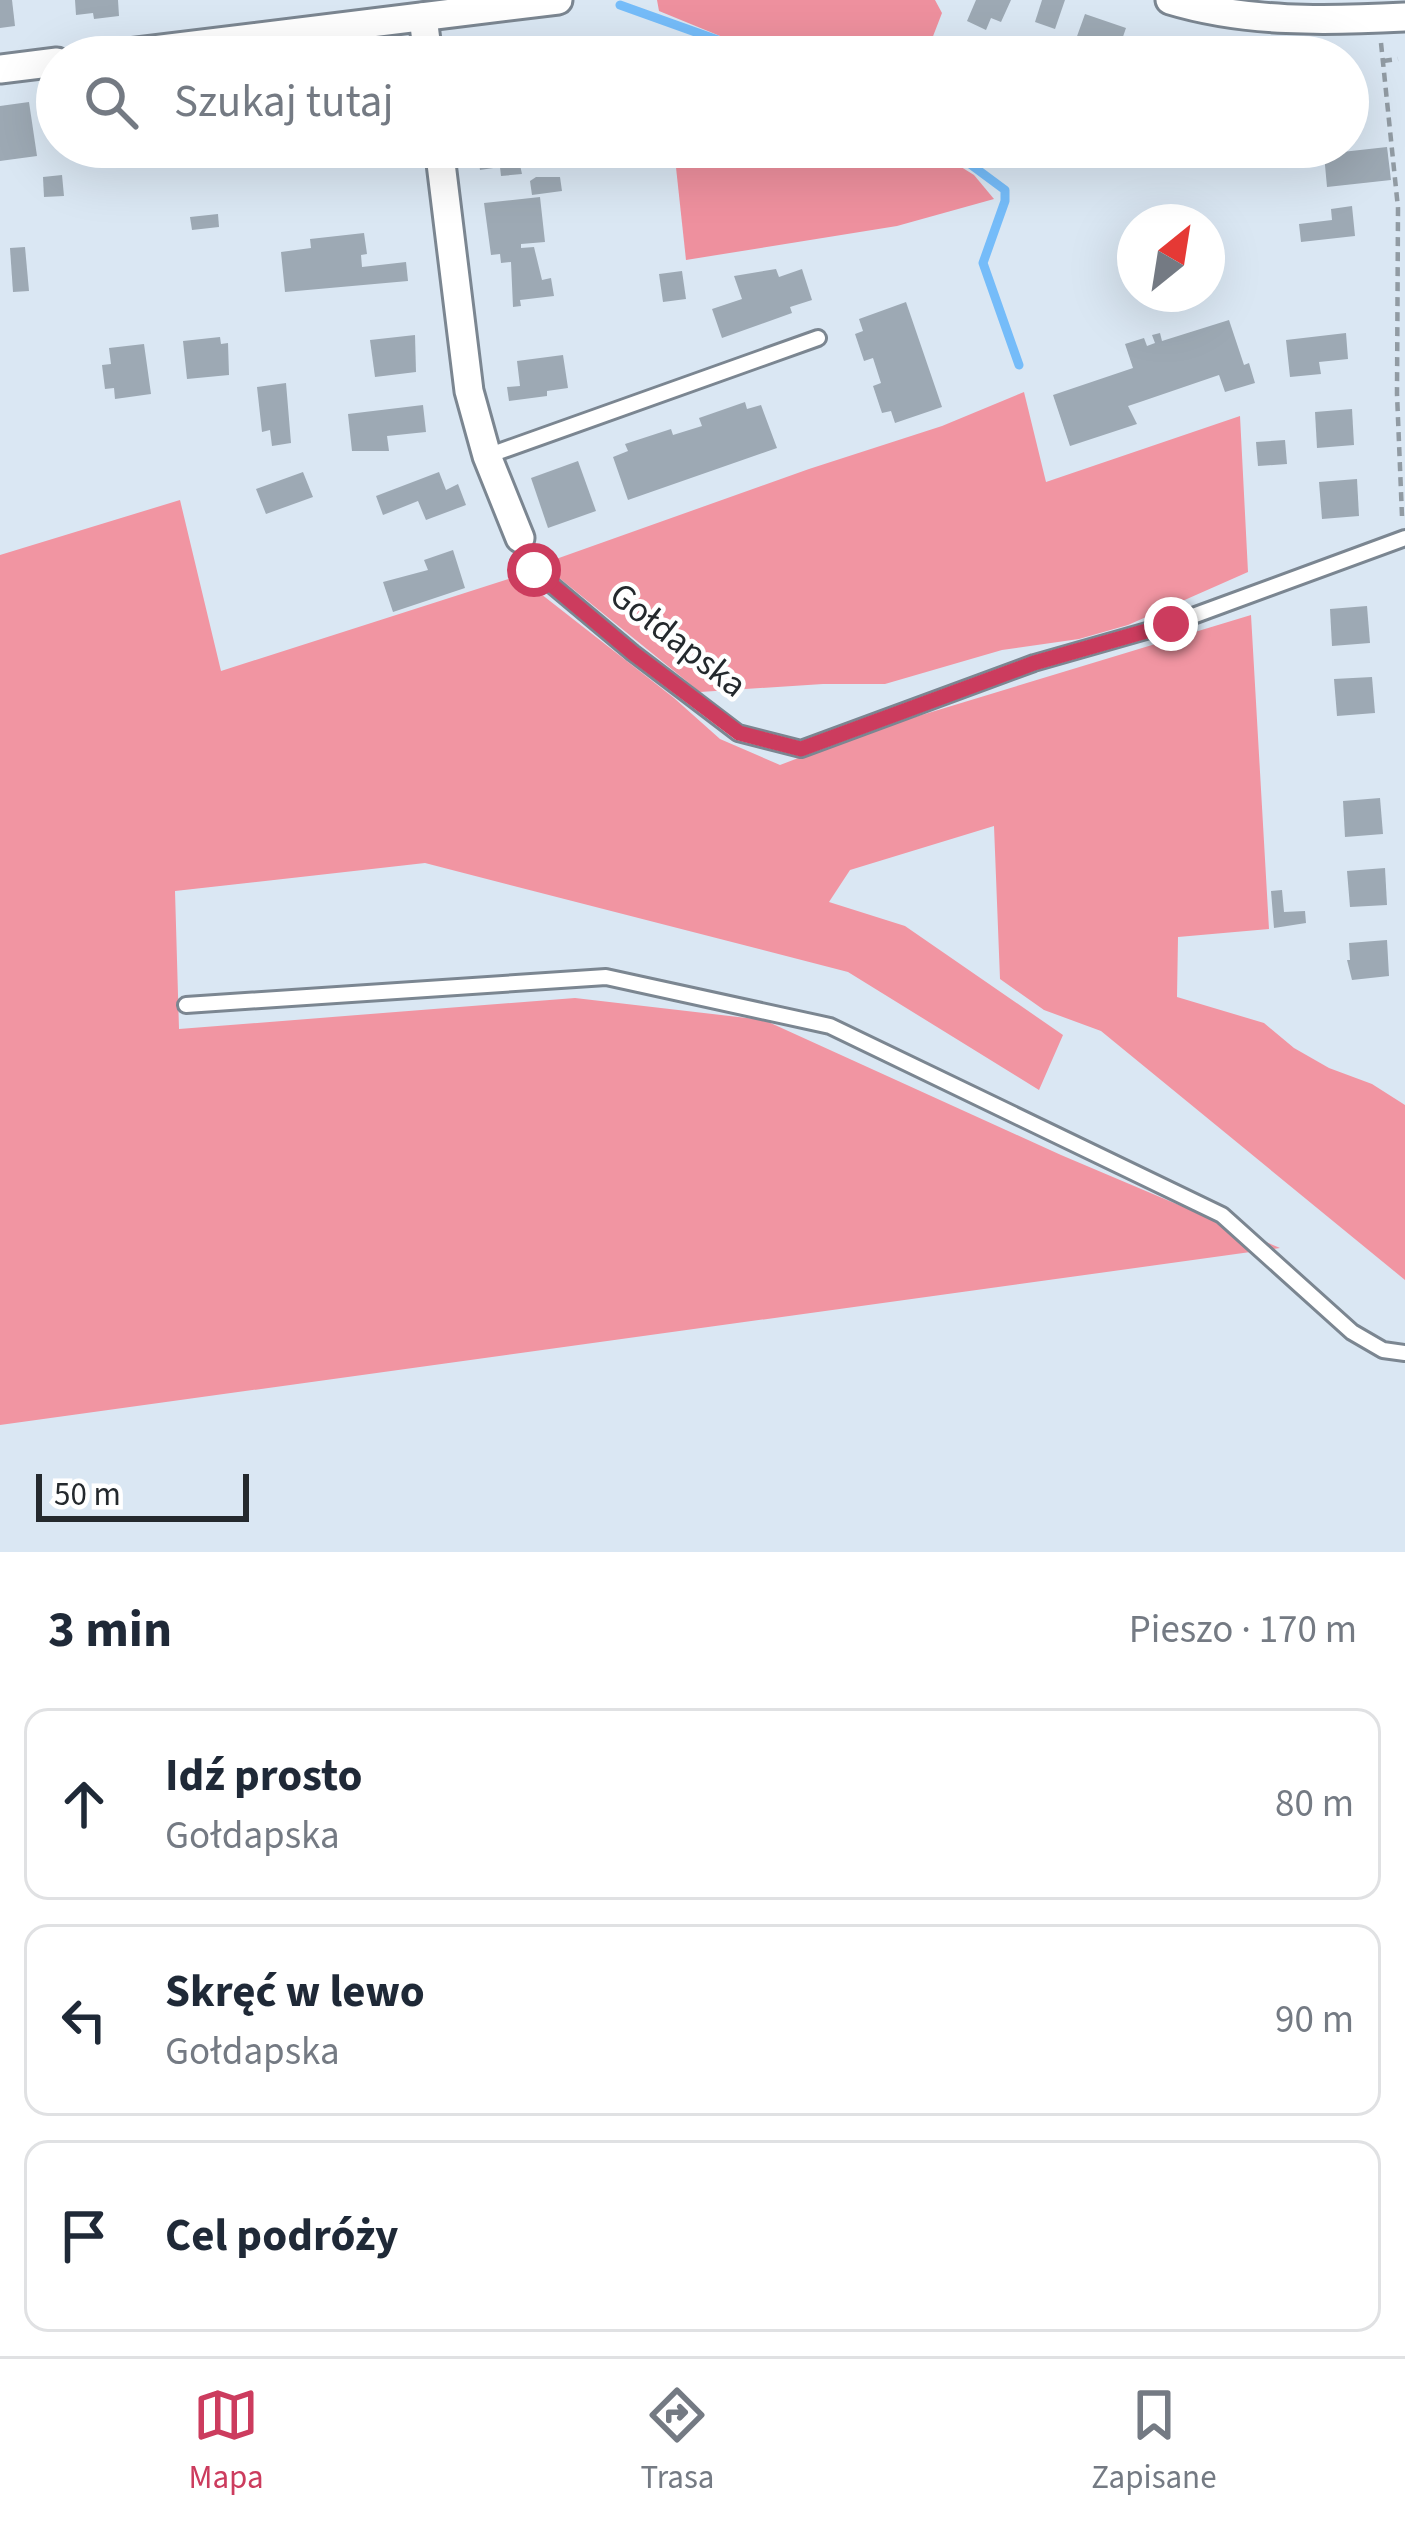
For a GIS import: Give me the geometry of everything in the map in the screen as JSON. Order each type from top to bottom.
[{"type":"street","points":[[268,36],[559,0]]},
{"type":"street","points":[[1170,0],[1280,20],[1405,17]]},
{"type":"street","points":[[424,17],[426,36]]},
{"type":"street","points":[[0,69],[36,65]]},
{"type":"street","name":"Gołdapska","points":[[442,168],[469,391],[487,455],[520,538]]},
{"type":"lane","points":[[487,455],[818,338]]},
{"type":"lane","name":"Gołdapska","points":[[520,538],[534,570],[650,667],[739,733],[801,749],[1034,663],[1171,624],[1404,538]]},
{"type":"lane","points":[[186,1005],[606,976],[830,1026],[1222,1215],[1352,1332],[1383,1350],[1405,1353]]},
{"type":"path","points":[[1398,59],[1383,62],[1398,208],[1397,394],[1404,538]]},
{"type":"shaded area","points":[[657,0],[935,0],[942,13],[933,36],[720,36],[659,11]]},
{"type":"shaded area","points":[[676,168],[963,168],[994,199],[897,226],[686,260]]},
{"type":"shaded area","points":[[1024,392],[1046,482],[1240,416],[1248,572],[1128,625],[1079,639],[1002,650],[885,684],[700,692],[542,564],[942,426]]},
{"type":"shaded area","points":[[180,500],[221,671],[518,576],[720,739],[780,765],[869,731],[1251,615],[1269,929],[1178,937],[1177,997],[1264,1023],[1294,1048],[1372,1084],[1405,1105],[1405,1280],[1101,1031],[1044,1010],[1000,979],[994,826],[850,870],[829,902],[905,926],[1063,1035],[1039,1090],[848,972],[425,863],[175,891],[179,1029],[575,998],[764,1020],[1280,1248],[0,1425],[0,555]]},
{"type":"building","points":[[0,0],[12,0],[15,26],[0,28]]},
{"type":"building","points":[[75,0],[118,0],[119,16],[76,15]]},
{"type":"building","points":[[976,0],[1011,0],[1001,22],[991,18],[986,30],[967,21]]},
{"type":"building","points":[[1042,0],[1065,0],[1055,29],[1035,22]]},
{"type":"building","points":[[1085,14],[1126,28],[1123,36],[1077,36]]},
{"type":"building","points":[[29,102],[36,156],[0,161],[0,106]]},
{"type":"building","points":[[1387,147],[1391,180],[1327,187],[1325,168],[1369,168],[1369,149]]},
{"type":"building","points":[[500,168],[521,168],[522,174],[501,176]]},
{"type":"building","points":[[62,175],[64,196],[44,197],[43,177]]},
{"type":"building","points":[[560,177],[562,191],[532,195],[530,181]]},
{"type":"building","points":[[540,197],[545,242],[521,244],[521,248],[534,247],[542,280],[551,278],[554,296],[520,300],[521,306],[513,307],[511,262],[501,263],[500,254],[491,255],[484,203]]},
{"type":"building","points":[[1352,206],[1355,236],[1301,242],[1299,224],[1332,220],[1331,209]]},
{"type":"building","points":[[218,214],[219,227],[192,230],[190,217]]},
{"type":"building","points":[[364,233],[367,254],[361,255],[362,267],[406,262],[408,281],[285,292],[281,252],[311,248],[310,239]]},
{"type":"building","points":[[25,247],[29,291],[13,292],[10,248]]},
{"type":"building","points":[[776,269],[779,277],[802,269],[812,300],[790,307],[792,313],[722,338],[712,309],[742,299],[734,276]]},
{"type":"building","points":[[682,271],[686,299],[663,302],[659,274]]},
{"type":"building","points":[[906,302],[942,407],[895,423],[891,411],[882,413],[873,386],[881,383],[873,358],[864,361],[855,334],[863,331],[859,319]]},
{"type":"building","points":[[1229,320],[1255,383],[1225,392],[1219,375],[1128,406],[1137,424],[1070,446],[1053,395],[1133,368],[1125,344],[1144,338],[1147,346],[1155,343],[1152,335],[1160,333],[1162,341]]},
{"type":"building","points":[[1346,333],[1348,359],[1319,362],[1321,374],[1290,377],[1286,340]]},
{"type":"building","points":[[415,335],[416,372],[375,377],[370,340]]},
{"type":"building","points":[[220,337],[221,344],[228,343],[229,375],[187,379],[183,341]]},
{"type":"building","points":[[144,344],[151,394],[115,399],[114,388],[105,389],[102,365],[111,364],[109,348]]},
{"type":"building","points":[[563,355],[568,388],[509,401],[507,387],[520,386],[517,361]]},
{"type":"building","points":[[286,383],[291,443],[272,446],[270,430],[262,432],[257,387]]},
{"type":"building","points":[[745,402],[747,409],[761,405],[777,448],[628,500],[613,457],[628,451],[625,444],[671,429],[673,435],[702,426],[699,418]]},
{"type":"building","points":[[423,405],[426,432],[387,436],[389,451],[352,451],[348,414]]},
{"type":"building","points":[[1352,409],[1354,445],[1317,448],[1315,412]]},
{"type":"building","points":[[1285,440],[1287,464],[1258,466],[1256,442]]},
{"type":"building","points":[[578,461],[596,511],[548,528],[531,478]]},
{"type":"building","points":[[303,472],[313,497],[266,514],[256,489]]},
{"type":"building","points":[[439,472],[446,490],[458,484],[466,505],[426,520],[418,501],[383,515],[376,496]]},
{"type":"building","points":[[1357,479],[1359,516],[1322,519],[1319,482]]},
{"type":"building","points":[[453,550],[465,588],[393,612],[383,582],[428,570],[424,560]]},
{"type":"building","points":[[1367,606],[1370,643],[1332,646],[1330,609]]},
{"type":"building","points":[[1372,677],[1375,713],[1337,716],[1334,679]]},
{"type":"building","points":[[1380,798],[1383,834],[1345,837],[1343,801]]},
{"type":"building","points":[[1385,868],[1387,905],[1350,907],[1347,871]]},
{"type":"building","points":[[1282,890],[1284,912],[1305,911],[1306,923],[1274,928],[1271,891]]},
{"type":"building","points":[[1387,940],[1389,976],[1352,980],[1349,943]]},
{"type":"waterway","points":[[620,5],[706,36]]},
{"type":"waterway","points":[[975,168],[1005,190],[983,263],[1019,365]]},
{"type":"route","points":[[534,570],[739,733],[801,749],[1034,663],[1171,624]]}]
